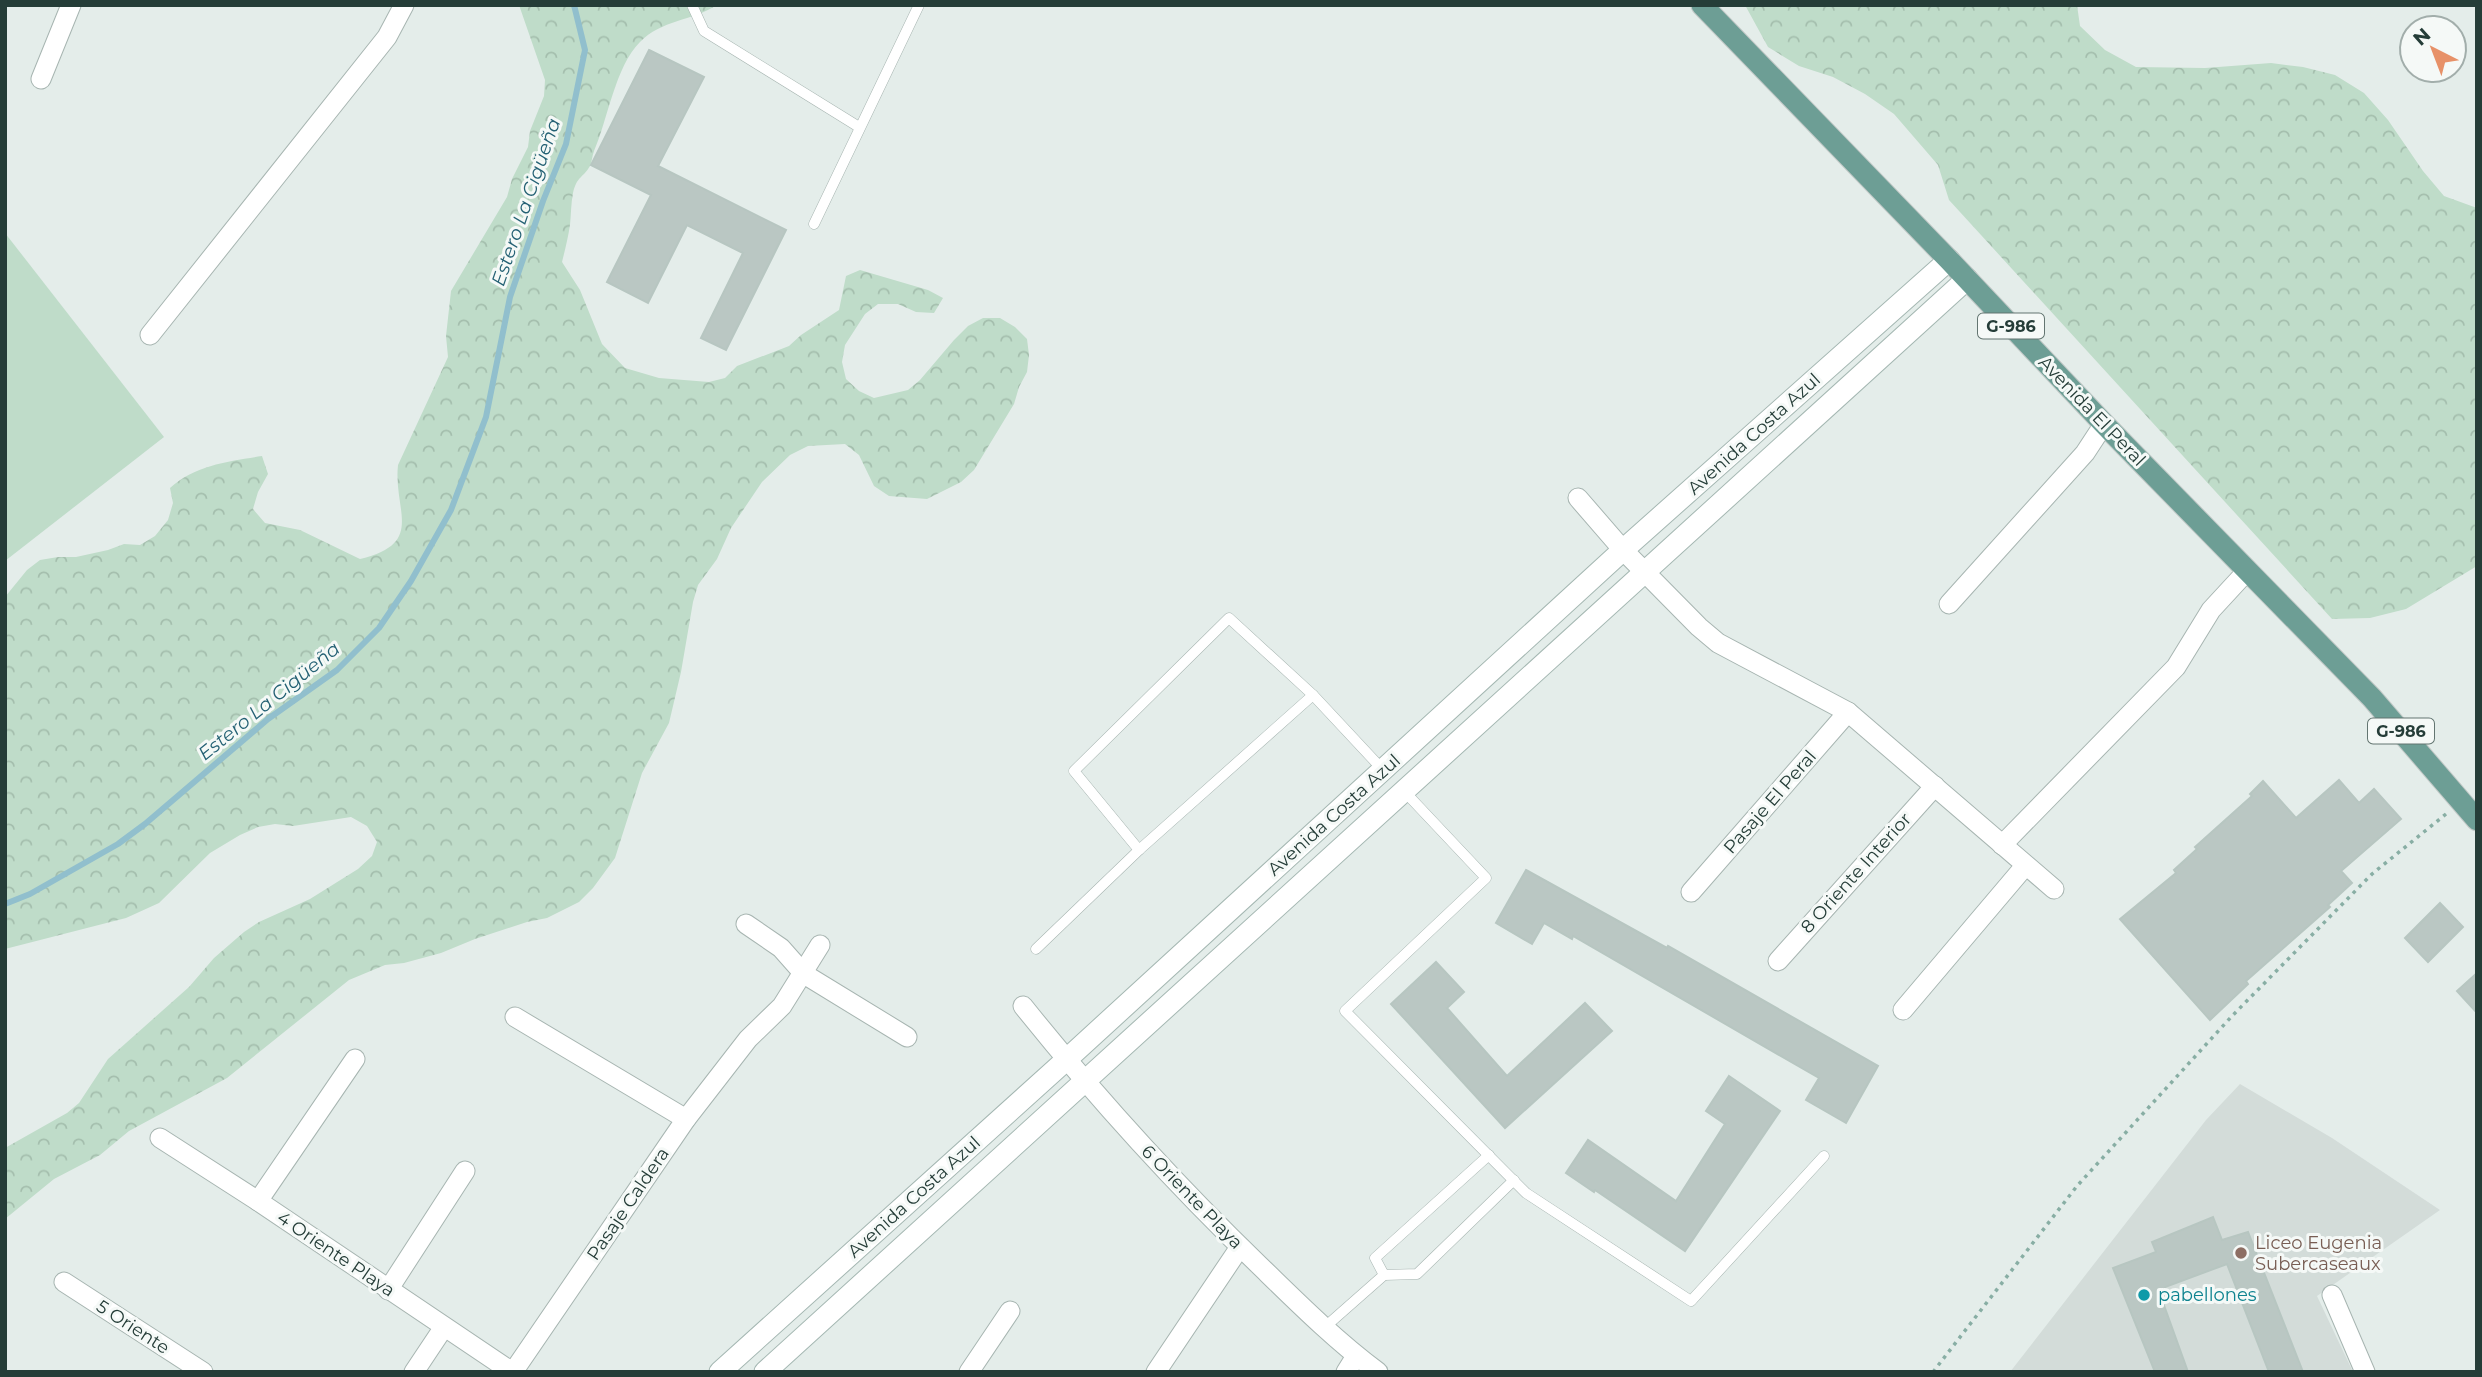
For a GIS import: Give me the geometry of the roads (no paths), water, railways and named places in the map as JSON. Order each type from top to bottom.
[{"type":"main road","name":"Avenida El Peral","points":[[1702,5],[2104,424],[2372,698],[2477,820]]},
{"type":"street","points":[[41,79],[71,5]]},
{"type":"street","points":[[150,335],[387,37],[404,5]]},
{"type":"street","name":"Avenida Costa Azul","points":[[720,1372],[1066,1060],[1623,550],[1949,260]]},
{"type":"street","name":"Avenida Costa Azul","points":[[765,1372],[1967,279]]},
{"type":"street","points":[[1949,604],[2085,453],[2104,424]]},
{"type":"street","points":[[1578,498],[1623,550],[1718,643],[1848,712],[2054,889]]},
{"type":"street","points":[[2002,845],[2176,667],[2211,610],[2247,571]]},
{"type":"street","name":"Pasaje El Peral","points":[[1691,892],[1848,712]]},
{"type":"street","name":"8 Oriente Interior","points":[[1778,961],[1935,786]]},
{"type":"street","points":[[1903,1010],[2025,866]]},
{"type":"street","points":[[746,924],[781,948],[803,974],[907,1037]]},
{"type":"street","name":"Pasaje Caldera","points":[[513,1372],[686,1119],[748,1039],[782,1006],[820,945]]},
{"type":"street","name":"6 Oriente Playa","points":[[1023,1006],[1066,1060],[1143,1147],[1240,1247],[1325,1327],[1351,1364],[1377,1372]]},
{"type":"street","points":[[515,1017],[686,1119]]},
{"type":"street","points":[[258,1201],[355,1059]]},
{"type":"street","name":"4 Oriente Playa","points":[[160,1138],[513,1372]]},
{"type":"street","points":[[388,1290],[465,1171]]},
{"type":"street","points":[[1156,1372],[1240,1247]]},
{"type":"street","name":"5 Oriente","points":[[64,1282],[203,1372]]},
{"type":"street","points":[[2332,1295],[2365,1372]]},
{"type":"street","points":[[969,1372],[1010,1311]]},
{"type":"street","points":[[414,1372],[444,1327]]},
{"type":"lane","points":[[692,5],[704,31],[859,127]]},
{"type":"lane","points":[[814,224],[919,5]]},
{"type":"lane","points":[[1139,849],[1074,771],[1229,618],[1313,695],[1383,770]]},
{"type":"lane","points":[[1036,949],[1139,849],[1313,695]]},
{"type":"lane","points":[[1405,791],[1486,878],[1345,1011],[1526,1193],[1691,1301],[1824,1156]]},
{"type":"lane","points":[[1384,1275],[1375,1258],[1489,1155]]},
{"type":"lane","points":[[1325,1327],[1384,1275],[1417,1274],[1514,1180]]},
{"type":"waterway","name":"Estero La Cigüeña","points":[[5,904],[30,894],[118,844],[145,824],[268,719],[337,670],[379,628],[411,581],[451,510],[486,417],[510,297],[566,144],[585,50],[574,5]]},
{"type":"place","name":"Liceo Eugenia Subercaseaux","points":[[2241,1253]]},
{"type":"place","name":"pabellones","points":[[2144,1295]]}]
